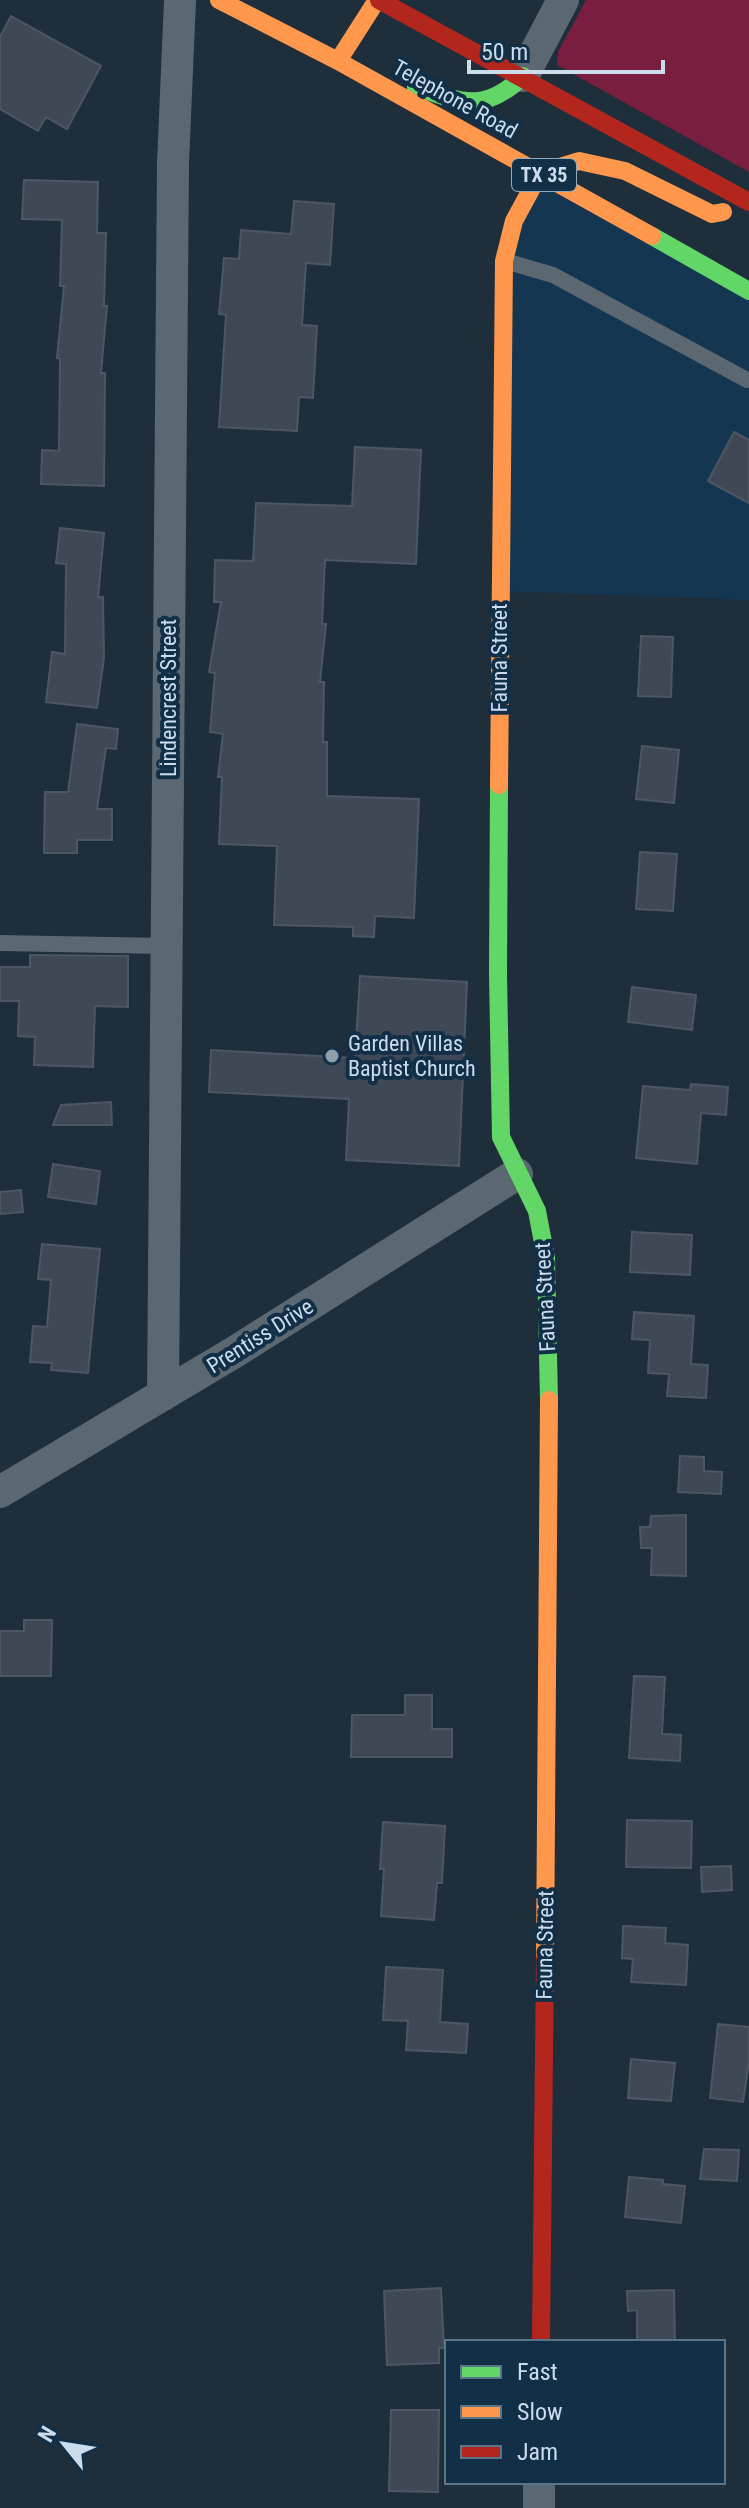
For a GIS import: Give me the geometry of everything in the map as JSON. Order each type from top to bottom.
[{"type":"street","name":"Lindencrest Street","points":[[163,1395],[173,163],[180,0]]},
{"type":"street","name":"Telephone Road","points":[[219,0],[338,61],[749,291]]},
{"type":"street","points":[[563,0],[523,76],[506,94],[483,103],[459,101],[338,61],[378,0],[523,76],[749,204]]},
{"type":"street","points":[[540,173],[579,161],[625,171],[712,214],[749,204]]},
{"type":"street","name":"Fauna Street","points":[[540,173],[514,221],[504,261],[499,1004],[501,1137],[537,1211],[546,1258],[550,1426],[541,2340]]},
{"type":"street","name":"Prentiss Drive","points":[[0,1492],[163,1395],[517,1174]]},
{"type":"street","points":[[539,2484],[539,2508]]},
{"type":"lane","points":[[504,261],[553,275],[747,380]]},
{"type":"lane","points":[[0,943],[165,946]]},
{"type":"shaded area","points":[[586,0],[749,0],[749,172],[557,65],[558,52]]},
{"type":"shaded area","points":[[540,173],[749,290],[749,600],[500,591],[504,261]]},
{"type":"building","points":[[11,16],[101,66],[67,129],[46,117],[38,131],[0,109],[0,37]]},
{"type":"building","points":[[24,180],[98,182],[97,233],[106,233],[104,306],[107,306],[101,373],[105,373],[104,486],[41,484],[42,450],[59,451],[60,359],[57,358],[64,286],[60,286],[62,220],[22,219]]},
{"type":"building","points":[[294,201],[334,204],[330,265],[306,263],[302,325],[317,326],[313,398],[299,397],[297,431],[219,427],[226,315],[219,314],[224,258],[239,259],[241,230],[291,234]]},
{"type":"building","points":[[734,432],[749,440],[749,503],[708,481]]},
{"type":"building","points":[[355,447],[421,450],[416,564],[325,560],[322,624],[326,624],[320,682],[324,682],[323,742],[327,742],[327,796],[419,799],[414,918],[375,916],[374,937],[353,936],[353,927],[274,925],[277,846],[219,844],[222,777],[218,777],[223,734],[210,732],[215,673],[209,672],[221,602],[214,602],[215,560],[253,561],[256,503],[352,506]]},
{"type":"building","points":[[60,528],[104,533],[98,597],[103,597],[104,658],[97,708],[46,702],[52,652],[65,654],[66,564],[56,563]]},
{"type":"building","points":[[641,636],[673,637],[671,697],[638,696]]},
{"type":"building","points":[[77,724],[118,729],[116,749],[106,748],[97,809],[112,809],[112,840],[77,840],[77,853],[44,853],[45,792],[68,792]]},
{"type":"building","points":[[642,746],[679,750],[674,803],[636,799]]},
{"type":"building","points":[[640,852],[677,854],[673,911],[636,909]]},
{"type":"building","points":[[30,955],[128,956],[128,1007],[95,1006],[93,1067],[34,1065],[35,1037],[18,1036],[19,1001],[0,1001],[0,967],[30,967]]},
{"type":"building","points":[[360,976],[467,982],[459,1166],[346,1160],[349,1099],[209,1092],[211,1050],[355,1058]]},
{"type":"building","points":[[632,987],[696,995],[692,1030],[628,1022]]},
{"type":"building","points":[[691,1084],[728,1087],[726,1115],[701,1113],[697,1164],[636,1158],[643,1086],[690,1090]]},
{"type":"building","points":[[111,1102],[112,1125],[53,1125],[61,1105]]},
{"type":"building","points":[[53,1164],[100,1171],[96,1204],[48,1197]]},
{"type":"building","points":[[21,1190],[23,1212],[0,1214],[0,1192]]},
{"type":"building","points":[[632,1232],[692,1235],[690,1275],[630,1272]]},
{"type":"building","points":[[42,1244],[100,1249],[88,1373],[51,1370],[52,1363],[30,1362],[33,1326],[47,1327],[51,1280],[38,1279]]},
{"type":"building","points":[[634,1312],[694,1316],[691,1364],[708,1365],[706,1398],[667,1396],[669,1374],[648,1373],[650,1340],[632,1339]]},
{"type":"building","points":[[680,1456],[704,1457],[704,1471],[722,1472],[721,1494],[678,1492]]},
{"type":"building","points":[[686,1515],[686,1576],[651,1575],[652,1548],[641,1548],[640,1527],[650,1527],[651,1516]]},
{"type":"building","points":[[24,1620],[52,1620],[51,1676],[0,1676],[0,1631],[24,1631]]},
{"type":"building","points":[[634,1676],[665,1677],[662,1734],[681,1735],[680,1761],[629,1758]]},
{"type":"building","points":[[405,1695],[432,1695],[432,1729],[452,1729],[452,1757],[351,1757],[352,1715],[405,1715]]},
{"type":"building","points":[[627,1820],[692,1821],[691,1868],[626,1867]]},
{"type":"building","points":[[383,1822],[445,1826],[442,1883],[437,1883],[434,1920],[381,1916]]},
{"type":"building","points":[[731,1866],[732,1890],[702,1892],[701,1867]]},
{"type":"building","points":[[623,1926],[666,1928],[665,1943],[688,1945],[686,1985],[631,1982],[633,1959],[622,1958]]},
{"type":"building","points":[[386,1967],[443,1970],[440,2022],[468,2024],[466,2053],[406,2050],[408,2021],[383,2020]]},
{"type":"building","points":[[718,2024],[749,2027],[749,2061],[743,2102],[710,2098]]},
{"type":"building","points":[[631,2059],[675,2063],[671,2101],[628,2098]]},
{"type":"building","points":[[704,2149],[739,2150],[737,2181],[700,2179]]},
{"type":"building","points":[[629,2177],[663,2180],[663,2184],[685,2186],[681,2223],[625,2217]]},
{"type":"building","points":[[441,2288],[444,2348],[439,2348],[439,2363],[387,2365],[384,2291]]},
{"type":"building","points":[[674,2290],[675,2340],[637,2340],[637,2310],[628,2311],[627,2291]]},
{"type":"building","points":[[391,2410],[439,2410],[438,2492],[389,2491]]},
{"type":"traffic: fast","points":[[416,87],[460,100],[485,100],[497,96],[523,76]]},
{"type":"traffic: fast","points":[[652,236],[749,291]]},
{"type":"traffic: fast","points":[[499,785],[501,1137],[537,1211],[546,1258],[549,1400]]},
{"type":"traffic: slow","points":[[219,0],[338,61],[652,236]]},
{"type":"traffic: slow","points":[[338,61],[377,0]]},
{"type":"traffic: slow","points":[[540,173],[579,161],[625,171],[712,214],[723,212]]},
{"type":"traffic: slow","points":[[499,785],[504,261],[514,221],[540,173]]},
{"type":"traffic: slow","points":[[545,1958],[549,1400]]},
{"type":"traffic: jam","points":[[379,0],[749,202]]},
{"type":"traffic: jam","points":[[541,2340],[545,1958]]},
{"type":"place","name":"Garden Villas Baptist Church","points":[[332,1056]]}]
